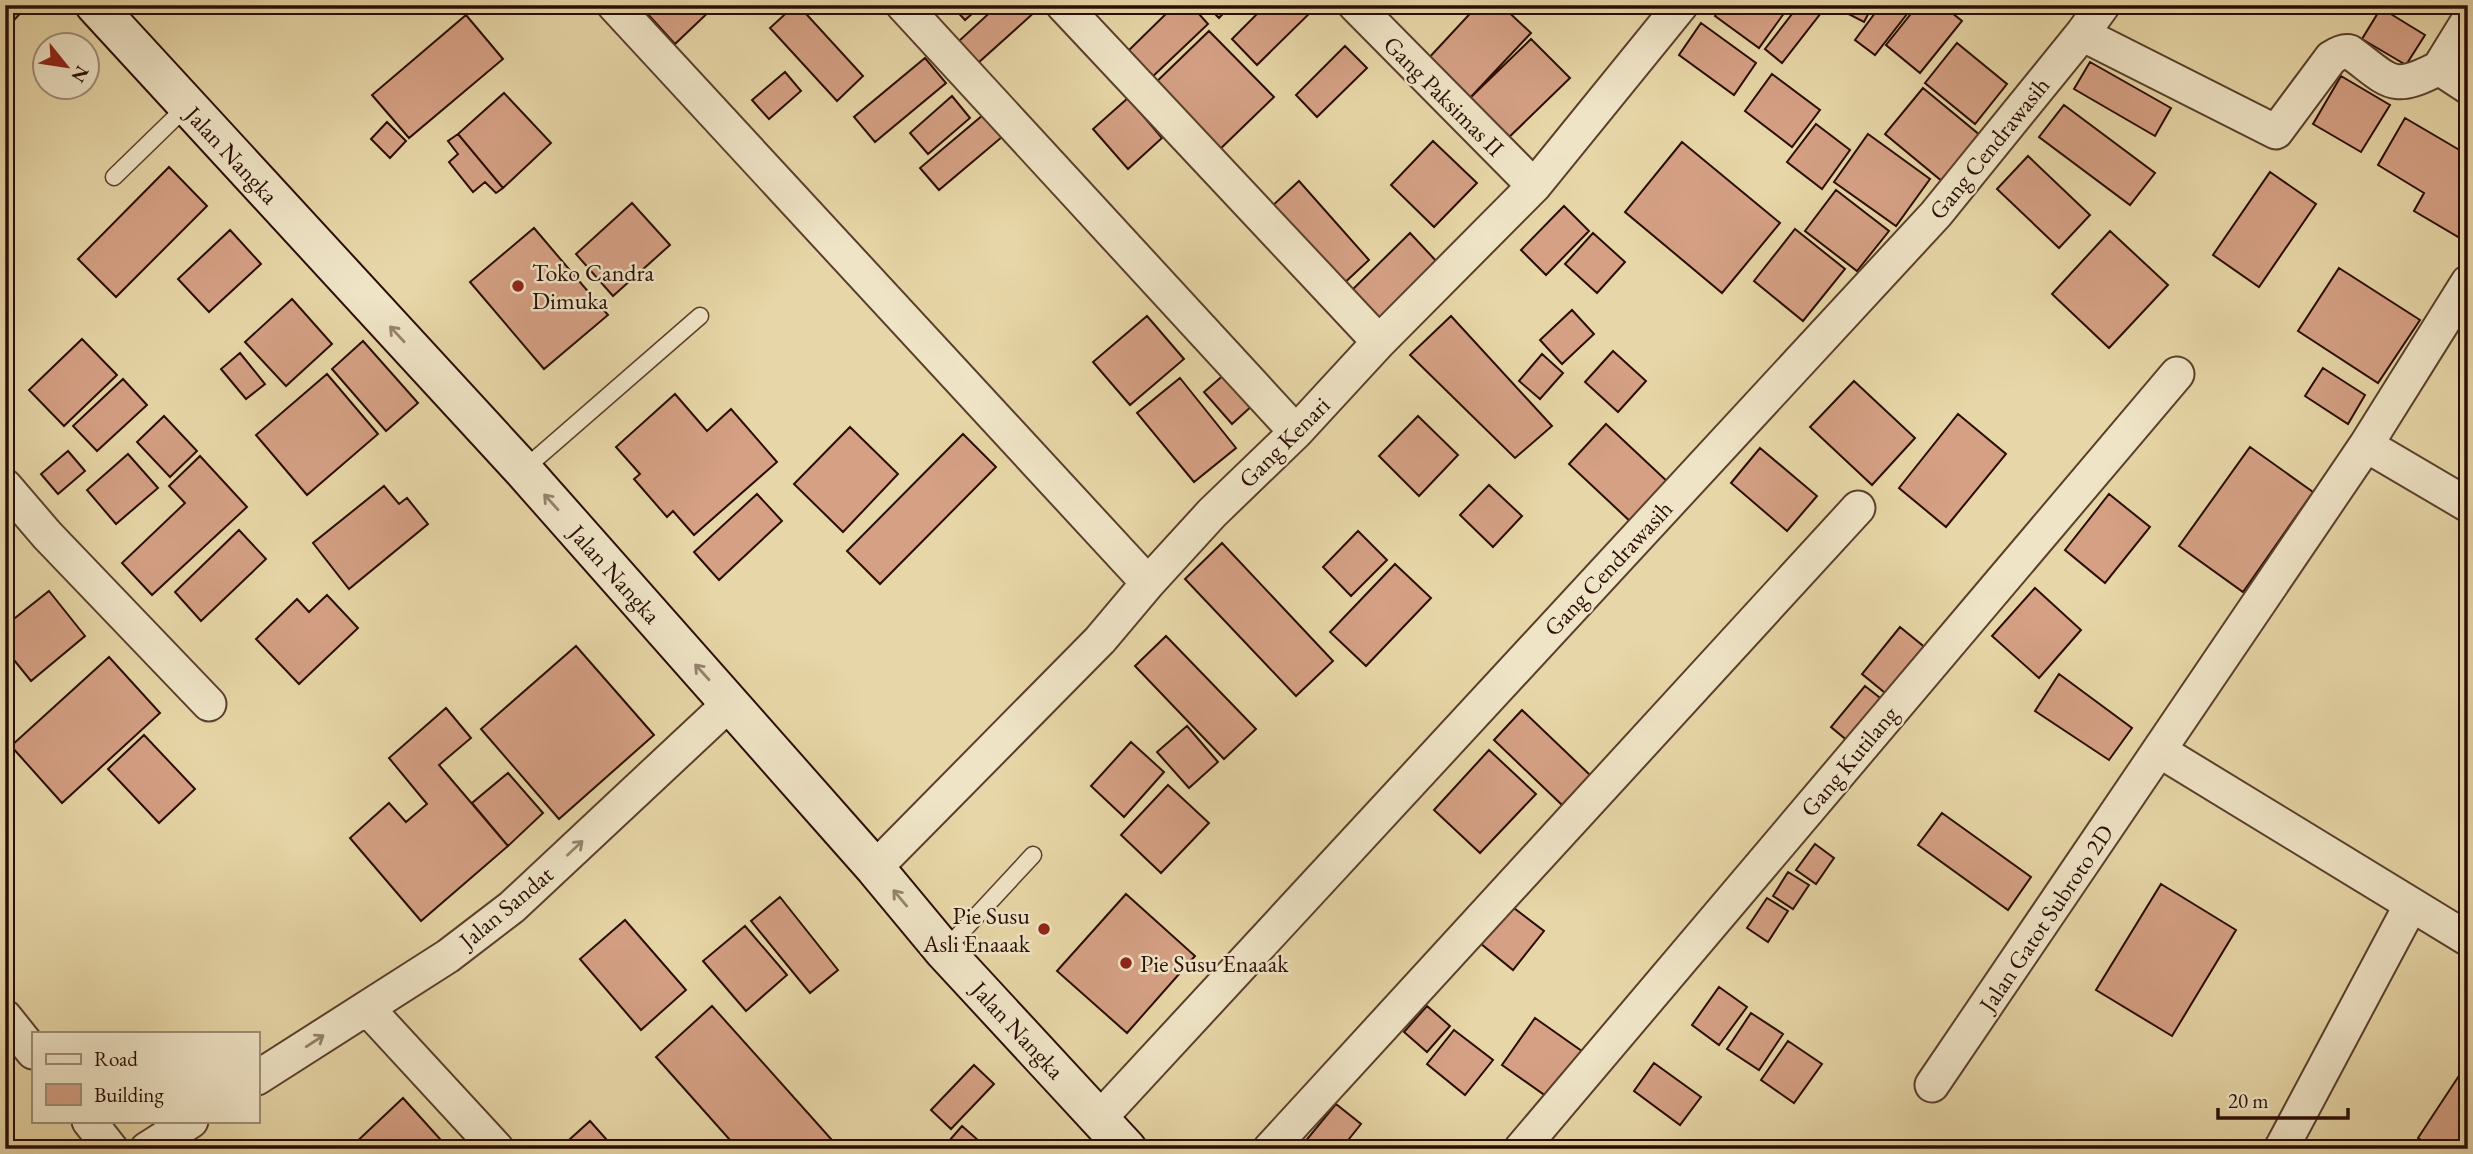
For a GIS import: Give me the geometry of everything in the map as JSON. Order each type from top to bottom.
[{"type":"main road","name":"Jalan Nangka","points":[[95,5],[523,470],[875,868],[944,951],[1127,1149]]},
{"type":"street","points":[[614,5],[1148,583]]},
{"type":"street","points":[[903,5],[1296,432]]},
{"type":"street","points":[[1063,5],[1379,342]]},
{"type":"street","name":"Gang Paksimas II","points":[[1354,5],[1534,186]]},
{"type":"street","name":"Gang Kenari","points":[[875,868],[1100,640],[1212,513],[1296,432],[1379,342],[1534,186],[1681,5]]},
{"type":"street","name":"Gang Cendrawasih","points":[[1099,1119],[1936,214],[2103,5]]},
{"type":"street","points":[[2082,34],[2276,132],[2331,58],[2337,54],[2350,52],[2389,81],[2414,81],[2439,68],[2468,21]]},
{"type":"street","points":[[2439,68],[2468,87]]},
{"type":"street","name":"Jalan Gatot Subroto 2D","points":[[1932,1085],[2366,445],[2468,282]]},
{"type":"street","name":"Gang Kutilang","points":[[1521,1149],[2177,374]]},
{"type":"street","points":[[2366,445],[2468,505]]},
{"type":"street","points":[[5,486],[47,535],[209,704]]},
{"type":"street","points":[[1270,1149],[1858,508]]},
{"type":"street","name":"Jalan Sandat","points":[[259,1077],[448,956],[512,907],[730,704]]},
{"type":"street","points":[[2160,751],[2468,939]]},
{"type":"street","points":[[2281,1149],[2412,905]]},
{"type":"street","points":[[367,1008],[497,1149]]},
{"type":"street","points":[[5,1017],[32,1051]]},
{"type":"street","points":[[90,1122],[111,1149]]},
{"type":"street","points":[[147,1149],[189,1122]]},
{"type":"lane","points":[[114,177],[187,106]]},
{"type":"lane","points":[[523,470],[699,316]]},
{"type":"lane","points":[[944,951],[1033,855]]},
{"type":"building","points":[[5,5],[28,5],[5,30]]},
{"type":"building","points":[[649,5],[716,5],[675,44],[644,10]]},
{"type":"building","points":[[798,5],[863,76],[837,101],[770,28]]},
{"type":"building","points":[[951,5],[982,5],[965,20]]},
{"type":"building","points":[[998,5],[1033,5],[1037,10],[978,63],[959,41]]},
{"type":"building","points":[[1175,5],[1191,5],[1208,24],[1149,80],[1125,54]]},
{"type":"building","points":[[1206,5],[1231,5],[1219,18]]},
{"type":"building","points":[[1266,5],[1318,5],[1257,65],[1232,39]]},
{"type":"building","points":[[1478,5],[1501,5],[1531,33],[1468,100],[1426,61]]},
{"type":"building","points":[[1723,5],[1790,5],[1759,48],[1715,16]]},
{"type":"building","points":[[1799,5],[1820,5],[1824,9],[1782,63],[1765,49]]},
{"type":"building","points":[[1831,5],[1873,5],[1864,22]]},
{"type":"building","points":[[1881,5],[1914,5],[1875,55],[1855,40]]},
{"type":"building","points":[[1918,5],[1942,5],[1962,21],[1920,73],[1886,45]]},
{"type":"building","points":[[2381,8],[2425,35],[2406,65],[2362,39]]},
{"type":"building","points":[[466,15],[503,59],[409,138],[372,95]]},
{"type":"building","points":[[1701,23],[1756,63],[1734,95],[1679,55]]},
{"type":"building","points":[[1209,31],[1274,97],[1215,154],[1150,88]]},
{"type":"building","points":[[1531,39],[1570,78],[1500,146],[1468,100]]},
{"type":"building","points":[[1957,43],[2007,84],[1975,124],[1925,83]]},
{"type":"building","points":[[1345,46],[1367,68],[1317,117],[1296,95]]},
{"type":"building","points":[[925,58],[946,83],[875,142],[854,117]]},
{"type":"building","points":[[2090,62],[2171,108],[2155,136],[2074,89]]},
{"type":"building","points":[[785,72],[801,91],[769,119],[752,100]]},
{"type":"building","points":[[1772,74],[1820,110],[1792,147],[1745,111]]},
{"type":"building","points":[[2341,76],[2390,105],[2361,152],[2313,124]]},
{"type":"building","points":[[1923,88],[1981,136],[1943,182],[1885,134]]},
{"type":"building","points":[[504,93],[551,143],[503,188],[458,134]]},
{"type":"building","points":[[952,96],[970,118],[928,154],[910,133]]},
{"type":"building","points":[[1128,98],[1162,138],[1128,169],[1093,129]]},
{"type":"building","points":[[2064,105],[2155,173],[2130,205],[2039,137]]},
{"type":"building","points":[[983,115],[1002,137],[939,190],[920,168]]},
{"type":"building","points":[[2405,118],[2468,155],[2468,223],[2460,238],[2414,211],[2424,193],[2378,165]]},
{"type":"building","points":[[387,122],[406,141],[390,158],[371,139]]},
{"type":"building","points":[[1816,124],[1850,150],[1822,189],[1787,162]]},
{"type":"building","points":[[458,134],[503,188],[496,193],[485,182],[473,192],[449,162],[458,154],[448,141]]},
{"type":"building","points":[[1868,134],[1930,179],[1896,226],[1834,182]]},
{"type":"building","points":[[1433,141],[1477,183],[1434,227],[1391,185]]},
{"type":"building","points":[[1682,142],[1780,223],[1722,293],[1625,212]]},
{"type":"building","points":[[2028,156],[2090,215],[2059,248],[1997,189]]},
{"type":"building","points":[[169,167],[207,206],[116,297],[78,259]]},
{"type":"building","points":[[2270,172],[2316,204],[2259,287],[2213,255]]},
{"type":"building","points":[[1299,181],[1369,260],[1340,287],[1270,208]]},
{"type":"building","points":[[1836,190],[1889,231],[1857,271],[1805,231]]},
{"type":"building","points":[[632,203],[670,245],[613,296],[576,254]]},
{"type":"building","points":[[1564,206],[1589,231],[1546,275],[1521,250]]},
{"type":"building","points":[[534,228],[608,315],[544,369],[470,282]]},
{"type":"building","points":[[1795,229],[1845,269],[1803,321],[1754,281]]},
{"type":"building","points":[[230,230],[261,264],[209,312],[178,279]]},
{"type":"building","points":[[2110,231],[2168,285],[2109,348],[2052,294]]},
{"type":"building","points":[[1410,233],[1438,263],[1375,325],[1346,296]]},
{"type":"building","points":[[1593,233],[1625,262],[1597,293],[1565,264]]},
{"type":"building","points":[[2339,268],[2420,320],[2378,383],[2298,331]]},
{"type":"building","points":[[292,299],[332,344],[286,386],[245,342]]},
{"type":"building","points":[[1572,310],[1594,334],[1562,364],[1540,340]]},
{"type":"building","points":[[1147,316],[1184,359],[1130,405],[1093,362]]},
{"type":"building","points":[[1451,316],[1552,426],[1515,458],[1410,355]]},
{"type":"building","points":[[82,339],[117,375],[64,426],[29,390]]},
{"type":"building","points":[[363,341],[418,403],[386,431],[332,369]]},
{"type":"building","points":[[1613,351],[1646,381],[1618,412],[1585,382]]},
{"type":"building","points":[[240,353],[265,384],[246,399],[221,369]]},
{"type":"building","points":[[1542,354],[1563,373],[1540,399],[1519,381]]},
{"type":"building","points":[[2323,368],[2365,395],[2348,424],[2305,396]]},
{"type":"building","points":[[1226,373],[1254,404],[1232,424],[1204,392]]},
{"type":"building","points":[[327,374],[378,434],[307,495],[256,435]]},
{"type":"building","points":[[1180,378],[1236,448],[1194,482],[1137,413]]},
{"type":"building","points":[[123,379],[147,405],[97,451],[73,426]]},
{"type":"building","points":[[1854,381],[1915,438],[1872,485],[1810,427]]},
{"type":"building","points":[[675,394],[707,431],[731,409],[777,462],[694,535],[673,511],[667,517],[634,479],[640,474],[616,447]]},
{"type":"building","points":[[1958,414],[2006,454],[1946,527],[1899,488]]},
{"type":"building","points":[[164,416],[197,451],[170,477],[137,442]]},
{"type":"building","points":[[1418,416],[1458,455],[1419,496],[1379,456]]},
{"type":"building","points":[[1606,424],[1670,484],[1633,524],[1569,464]]},
{"type":"building","points":[[850,427],[898,474],[843,532],[794,484]]},
{"type":"building","points":[[963,434],[996,467],[880,584],[847,551]]},
{"type":"building","points":[[2250,447],[2313,492],[2243,592],[2179,546]]},
{"type":"building","points":[[1760,448],[1817,496],[1787,531],[1731,483]]},
{"type":"building","points":[[68,451],[85,471],[58,494],[41,474]]},
{"type":"building","points":[[128,454],[158,488],[116,524],[87,490]]},
{"type":"building","points":[[200,456],[247,507],[152,595],[122,563],[185,503],[169,486]]},
{"type":"building","points":[[1489,485],[1522,516],[1493,547],[1460,515]]},
{"type":"building","points":[[384,486],[399,504],[407,498],[428,524],[349,589],[313,543]]},
{"type":"building","points":[[757,494],[782,521],[719,580],[694,552]]},
{"type":"building","points":[[2109,494],[2150,527],[2105,583],[2065,550]]},
{"type":"building","points":[[239,530],[266,559],[201,621],[175,592]]},
{"type":"building","points":[[1358,531],[1387,560],[1351,596],[1323,567]]},
{"type":"building","points":[[1222,543],[1333,661],[1296,696],[1185,579]]},
{"type":"building","points":[[1395,564],[1431,598],[1366,666],[1330,632]]},
{"type":"building","points":[[2035,588],[2081,630],[2039,678],[1992,636]]},
{"type":"building","points":[[49,591],[85,636],[31,681],[5,649],[5,626]]},
{"type":"building","points":[[327,595],[358,628],[299,684],[256,639],[297,599],[309,612]]},
{"type":"building","points":[[1900,627],[1933,654],[1895,701],[1862,674]]},
{"type":"building","points":[[1166,636],[1256,729],[1224,759],[1135,666]]},
{"type":"building","points":[[576,646],[654,735],[559,819],[481,729]]},
{"type":"building","points":[[109,657],[160,713],[62,803],[11,746]]},
{"type":"building","points":[[2059,674],[2132,728],[2109,760],[2035,711]]},
{"type":"building","points":[[1865,686],[1889,705],[1855,747],[1831,727]]},
{"type":"building","points":[[446,708],[471,738],[439,765],[508,846],[421,921],[350,838],[389,803],[406,822],[427,804],[389,758]]},
{"type":"building","points":[[1522,710],[1590,775],[1562,805],[1494,740]]},
{"type":"building","points":[[1187,726],[1218,762],[1189,788],[1157,752]]},
{"type":"building","points":[[144,735],[195,789],[159,823],[108,769]]},
{"type":"building","points":[[1131,742],[1164,772],[1124,817],[1091,786]]},
{"type":"building","points":[[1489,750],[1536,794],[1480,853],[1434,810]]},
{"type":"building","points":[[508,773],[543,813],[508,846],[472,803]]},
{"type":"building","points":[[1168,785],[1209,823],[1161,873],[1121,835]]},
{"type":"building","points":[[1942,813],[2031,877],[2008,910],[1918,845]]},
{"type":"building","points":[[1815,844],[1834,858],[1816,884],[1796,870]]},
{"type":"building","points":[[1788,872],[1809,885],[1793,909],[1773,896]]},
{"type":"building","points":[[2161,884],[2236,930],[2172,1036],[2096,990]]},
{"type":"building","name":"Pie Susu Enaaak","points":[[1126,894],[1195,956],[1127,1033],[1057,971]]},
{"type":"building","points":[[780,897],[838,970],[810,993],[751,921]]},
{"type":"building","points":[[1767,898],[1788,911],[1768,942],[1747,928]]},
{"type":"building","points":[[1510,905],[1544,931],[1513,970],[1480,943]]},
{"type":"building","points":[[625,920],[686,990],[641,1030],[580,959]]},
{"type":"building","points":[[745,926],[787,975],[746,1011],[703,961]]},
{"type":"building","points":[[1719,987],[1747,1007],[1719,1045],[1692,1025]]},
{"type":"building","points":[[712,1006],[840,1149],[738,1149],[656,1057]]},
{"type":"building","points":[[1427,1006],[1450,1026],[1427,1052],[1404,1032]]},
{"type":"building","points":[[1751,1013],[1783,1034],[1759,1070],[1727,1049]]},
{"type":"building","points":[[1535,1018],[1586,1054],[1553,1101],[1502,1065]]},
{"type":"building","points":[[1454,1030],[1493,1060],[1465,1095],[1427,1064]]},
{"type":"building","points":[[1788,1041],[1822,1064],[1794,1103],[1761,1080]]},
{"type":"building","points":[[2468,1062],[2468,1136],[2460,1149],[2434,1149],[2418,1138]]},
{"type":"building","points":[[1654,1063],[1701,1097],[1680,1125],[1634,1091]]},
{"type":"building","points":[[974,1065],[994,1084],[951,1129],[931,1110]]},
{"type":"building","points":[[403,1098],[449,1149],[350,1148]]},
{"type":"building","points":[[1336,1104],[1361,1124],[1341,1149],[1299,1149]]},
{"type":"building","points":[[590,1121],[615,1149],[559,1149]]},
{"type":"building","points":[[962,1126],[988,1149],[942,1149]]},
{"type":"place","name":"Toko Candra Dimuka","points":[[518,286]]},
{"type":"place","name":"Pie Susu Asli Enaaak","points":[[1044,929]]},
{"type":"place","name":"Pie Susu Enaaak","points":[[1126,963]]}]
